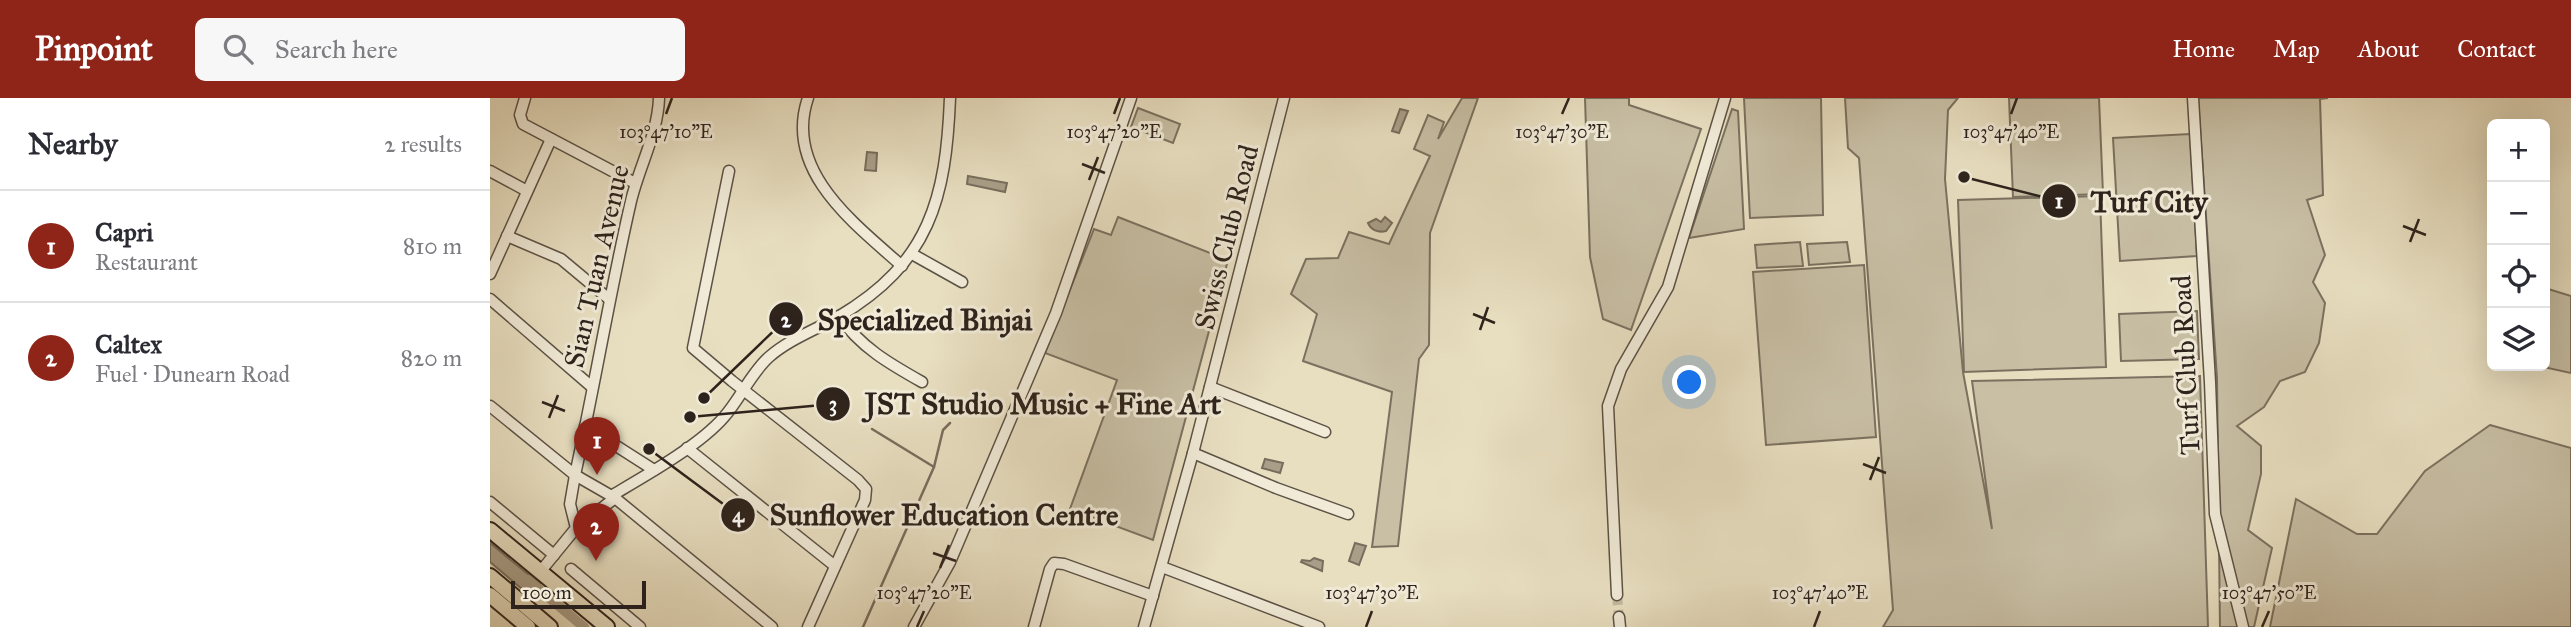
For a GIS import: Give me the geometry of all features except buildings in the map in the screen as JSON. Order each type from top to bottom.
[{"type":"highway","points":[[490,530],[607,627]]},
{"type":"highway","points":[[490,576],[550,627]]},
{"type":"highway","points":[[490,595],[529,627]]},
{"type":"highway","points":[[529,627],[531,612]]},
{"type":"street","points":[[525,98],[520,115],[523,124],[635,183]]},
{"type":"street","name":"Sian Tuan Avenue","points":[[576,528],[570,504],[575,475],[609,299],[635,183],[656,120],[659,98]]},
{"type":"street","points":[[808,98],[802,125],[803,143],[811,166],[840,211],[902,266]]},
{"type":"street","points":[[540,572],[576,528],[613,497],[687,448],[723,418],[769,357],[839,316],[902,266],[912,254],[931,217],[942,186],[947,155],[950,98]]},
{"type":"street","points":[[914,627],[950,562],[1056,313],[1131,98]]},
{"type":"street","name":"Swiss Club Road","points":[[1144,627],[1193,453],[1284,98]]},
{"type":"street","points":[[1617,595],[1608,406],[1621,369],[1668,287],[1726,98]]},
{"type":"street","name":"Turf Club Road","points":[[2193,98],[2215,514],[2244,627]]},
{"type":"street","points":[[490,274],[551,139]]},
{"type":"street","points":[[490,171],[527,191]]},
{"type":"street","points":[[729,171],[692,348],[859,480],[866,489],[865,499],[808,627]]},
{"type":"street","points":[[507,236],[561,259],[609,299]]},
{"type":"street","points":[[912,254],[962,282]]},
{"type":"street","points":[[490,299],[592,387]]},
{"type":"street","points":[[839,316],[848,330],[867,348],[922,382]]},
{"type":"street","points":[[1210,387],[1325,432]]},
{"type":"street","points":[[490,405],[575,475],[613,497],[772,627]]},
{"type":"street","points":[[585,426],[654,470]]},
{"type":"street","points":[[687,448],[835,566]]},
{"type":"street","points":[[1193,453],[1276,488],[1348,514]]},
{"type":"street","points":[[490,502],[554,555]]},
{"type":"street","points":[[1034,627],[1050,569],[1054,564],[1064,564],[1153,596]]},
{"type":"street","points":[[1162,567],[1319,627]]},
{"type":"street","points":[[571,569],[640,627]]},
{"type":"shaded area","points":[[1462,98],[1478,98],[1430,233],[1429,345],[1419,359],[1398,546],[1372,547],[1392,392],[1303,361],[1317,314],[1291,294],[1306,259],[1338,258],[1349,232],[1389,244],[1430,156],[1414,149],[1428,115],[1444,122],[1438,139]]},
{"type":"shaded area","points":[[1585,98],[1629,98],[1629,105],[1701,129],[1631,330],[1603,319],[1590,257]]},
{"type":"shaded area","points":[[1744,98],[1821,98],[1823,215],[1750,218]]},
{"type":"shaded area","points":[[1845,98],[1958,98],[1948,110],[1945,179],[1963,372],[1992,529],[1972,381],[2200,376],[2208,627],[1883,627],[1893,610],[1859,158],[1848,148]]},
{"type":"shaded area","points":[[2009,98],[2099,98],[2103,194],[2013,197]]},
{"type":"shaded area","points":[[2198,98],[2328,98],[2320,99],[2323,195],[2307,200],[2325,255],[2313,282],[2325,303],[2319,343],[2305,372],[2280,381],[2264,407],[2237,426],[2261,446],[2261,474],[2248,530],[2272,548],[2254,627],[2220,627],[2217,378]]},
{"type":"shaded area","points":[[1138,108],[1180,124],[1173,143],[1131,127]]},
{"type":"shaded area","points":[[1400,109],[1408,111],[1399,133],[1392,131]]},
{"type":"shaded area","points":[[1732,109],[1738,111],[1744,229],[1689,238]]},
{"type":"shaded area","points":[[2190,134],[2197,256],[2120,261],[2113,138]]},
{"type":"shaded area","points":[[867,152],[877,153],[876,171],[865,170]]},
{"type":"shaded area","points":[[968,176],[1007,183],[1005,192],[967,184]]},
{"type":"shaded area","points":[[2100,196],[2106,367],[1964,372],[1958,200]]},
{"type":"shaded area","points":[[1118,217],[1228,260],[1153,540],[1070,509],[1117,380],[1045,353],[1094,229],[1111,235]]},
{"type":"shaded area","points":[[1385,217],[1392,223],[1386,231],[1375,230],[1368,223],[1376,219],[1381,222]]},
{"type":"shaded area","points":[[1800,242],[1803,266],[1757,268],[1755,245]]},
{"type":"shaded area","points":[[1847,242],[1850,262],[1809,265],[1807,244]]},
{"type":"shaded area","points":[[1864,265],[1876,437],[1766,445],[1753,272]]},
{"type":"shaded area","points":[[2550,290],[2571,296],[2571,373],[2550,368]]},
{"type":"shaded area","points":[[2197,311],[2199,359],[2121,361],[2119,314]]},
{"type":"shaded area","points":[[2490,425],[2571,448],[2571,627],[2270,627],[2296,499],[2357,534],[2377,534],[2425,471]]},
{"type":"shaded area","points":[[1265,459],[1283,463],[1280,473],[1262,468]]},
{"type":"shaded area","points":[[490,543],[540,584],[529,595],[490,562]]},
{"type":"shaded area","points":[[1355,543],[1366,546],[1359,565],[1349,561]]},
{"type":"shaded area","points":[[1314,558],[1323,561],[1322,571],[1301,562]]},
{"type":"waterway","points":[[863,627],[934,467],[943,430],[950,423]]},
{"type":"waterway","points":[[872,429],[934,467]]},
{"type":"waterway","points":[[528,580],[584,627]]},
{"type":"tunnel","points":[[1617,595],[1619,617]]},
{"type":"place","name":"Turf City","points":[[1964,177]]},
{"type":"place","name":"Specialized Binjai","points":[[704,398]]},
{"type":"place","name":"JST Studio Music + Fine Art","points":[[690,417]]},
{"type":"place","name":"Sunflower Education Centre","points":[[649,449]]},
{"type":"place","name":"Capri","points":[[597,475]]},
{"type":"place","name":"Caltex","points":[[596,561]]}]
